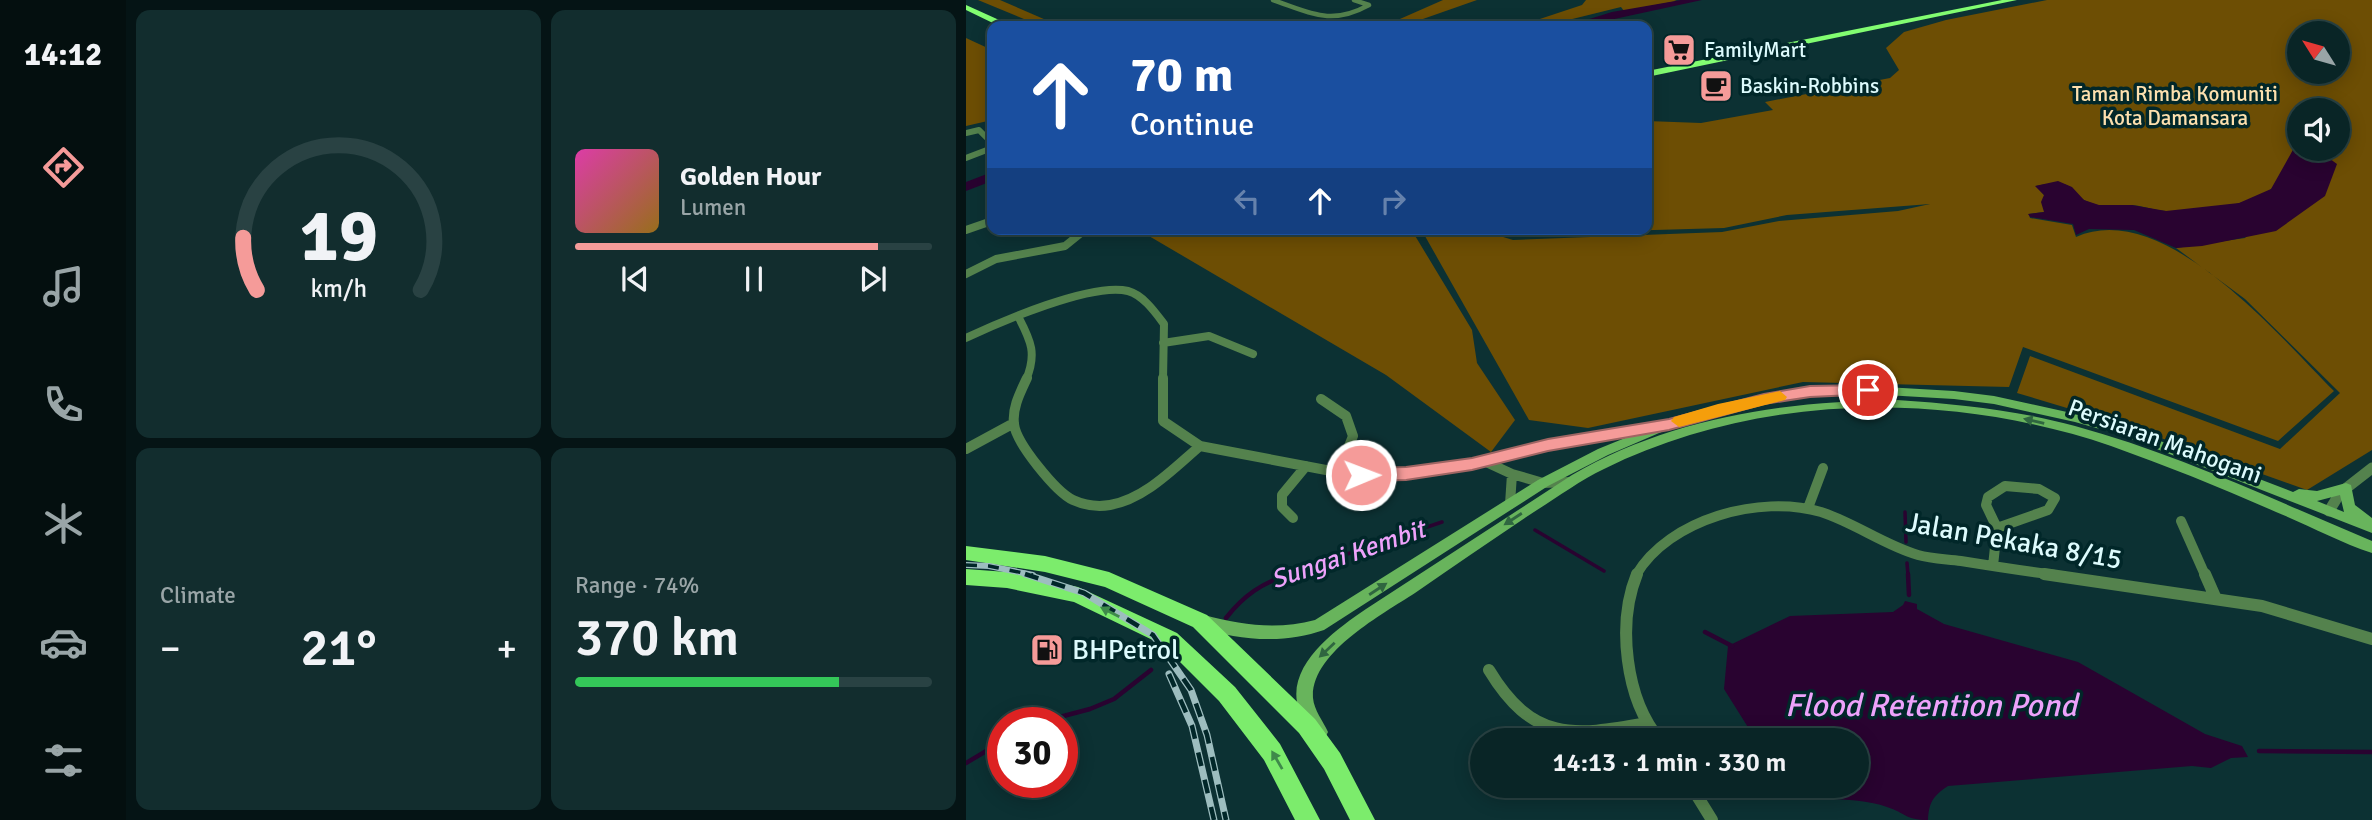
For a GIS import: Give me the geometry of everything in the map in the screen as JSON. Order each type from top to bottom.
[{"type":"highway","points":[[1652,66],[1987,0]]},
{"type":"highway","points":[[1652,73],[2013,0]]},
{"type":"highway","points":[[966,7],[995,21]]},
{"type":"highway","points":[[966,16],[987,27]]},
{"type":"highway","points":[[966,553],[1045,564],[1109,580],[1200,621],[1288,704],[1332,761],[1363,820]]},
{"type":"highway","points":[[966,577],[1007,580],[1078,595],[1171,639],[1227,694],[1272,751],[1308,820]]},
{"type":"main road","name":"Persiaran Mahogani","points":[[1200,621],[1246,633],[1269,635],[1298,632],[1319,625],[1543,483],[1603,452],[1669,425],[1718,410],[1810,391],[1868,390],[1954,395],[2033,408],[2113,428],[2372,526]]},
{"type":"main road","name":"Persiaran Mahogani","points":[[1332,761],[1305,701],[1305,681],[1313,664],[1328,648],[1383,606],[1570,482],[1606,462],[1650,443],[1722,422],[1817,405],[1868,403],[1955,407],[2030,419],[2119,444],[2372,547]]},
{"type":"main road","points":[[1484,461],[1548,445],[1669,425]]},
{"type":"main road","points":[[2215,481],[2240,486],[2310,512],[2329,511],[2340,524],[2372,540]]},
{"type":"main road","points":[[2268,487],[2308,496],[2346,488],[2349,508],[2372,526]]},
{"type":"street","points":[[1273,0],[1331,19],[1349,17],[1369,5],[1354,0]]},
{"type":"street","points":[[966,133],[979,130],[987,140]]},
{"type":"street","points":[[966,158],[987,148]]},
{"type":"street","points":[[966,230],[987,223]]},
{"type":"street","points":[[966,274],[996,259],[1065,246],[1080,235]]},
{"type":"street","points":[[966,338],[1095,291],[1126,290],[1135,295],[1164,324],[1163,421],[1200,446],[1332,472],[1375,475],[1406,473],[1484,461],[1512,474],[1543,483],[1570,482]]},
{"type":"street","points":[[1019,318],[1033,346],[1032,366],[1016,401],[1014,423],[1019,442],[1064,494],[1075,501],[1109,505],[1143,491],[1200,446]]},
{"type":"street","points":[[1163,344],[1205,333],[1216,334],[1253,354]]},
{"type":"street","points":[[1321,399],[1346,415],[1353,436],[1345,456],[1332,472]]},
{"type":"street","points":[[966,449],[1014,423]]},
{"type":"street","points":[[1293,518],[1282,507],[1282,495],[1306,466]]},
{"type":"street","points":[[1808,508],[1823,468]]},
{"type":"street","points":[[2329,511],[2346,488],[2369,470]]},
{"type":"street","points":[[1510,504],[1512,474]]},
{"type":"street","points":[[1993,566],[1997,528],[1986,505],[1988,497],[2006,486],[2042,489],[2056,498],[2048,510],[1997,528]]},
{"type":"street","name":"Jalan Pekaka 8/15","points":[[1651,728],[1629,663],[1628,613],[1632,583],[1644,560],[1659,546],[1683,533],[1735,512],[1772,506],[1808,508],[1919,555],[2262,606],[2372,639]]},
{"type":"street","points":[[2181,521],[2216,599]]},
{"type":"street","points":[[1489,670],[1500,691],[1521,714],[1540,725],[1564,733],[1597,733],[1647,723]]},
{"type":"street","points":[[1698,798],[1712,820]]},
{"type":"green space","points":[[978,0],[1000,0],[1048,21],[1029,21]]},
{"type":"green space","points":[[1443,0],[1477,0],[1417,21],[1395,21]]},
{"type":"green space","points":[[1586,0],[1677,1],[1624,11],[1621,7],[1564,21],[1534,21],[1582,5]]},
{"type":"green space","name":"Taman Rimba Komuniti Kota Damansara","points":[[2047,0],[2372,0],[2372,450],[2307,490],[2130,427],[2017,393],[2030,356],[2280,449],[2340,393],[2245,299],[2220,280],[2251,307],[2334,391],[2278,441],[2023,347],[2009,387],[1803,382],[1588,428],[1529,420],[1424,235],[1497,235],[1513,240],[1722,232],[1779,221],[1898,211],[1930,204],[1787,215],[1724,228],[1652,230],[1652,121],[1701,123],[1773,110],[1765,102],[1890,78],[1899,70],[1886,48],[1904,32],[1946,20]],"holes":[[[2287,98],[2350,98],[2350,161],[2315,161],[2245,238],[2176,248],[2211,274],[2182,254],[2146,237],[2110,230],[2076,237],[2072,225],[2030,218],[2029,214],[2044,212],[2044,195],[2036,186],[2061,184],[2087,201],[2101,206],[2134,205],[2166,211],[2220,208],[2260,196],[2278,181],[2288,161]]]},
{"type":"green space","points":[[966,38],[987,48],[987,121],[966,126]]},
{"type":"green space","points":[[1147,235],[1415,235],[1472,330],[1477,363],[1515,420],[1491,452],[1386,375]]},
{"type":"water","points":[[2287,160],[2333,161],[2337,164],[2325,196],[2276,231],[2202,246],[2176,248],[2134,230],[2089,229],[2076,235],[2073,224],[2030,217],[2028,214],[2044,212],[2041,202],[2044,195],[2035,186],[2058,181],[2072,187],[2084,200],[2099,205],[2132,205],[2166,211],[2239,203],[2271,189]]},
{"type":"water","name":"Flood Retention Pond","points":[[1905,601],[1917,604],[1917,609],[1944,624],[2078,662],[2205,734],[2242,746],[2248,757],[2231,758],[2211,768],[2192,766],[1948,786],[1933,800],[1928,820],[1910,817],[1873,803],[1814,798],[1869,798],[1869,728],[1748,728],[1724,689],[1728,646],[1790,616],[1893,612]]},
{"type":"waterway","points":[[1590,21],[1697,0]]},
{"type":"waterway","points":[[966,187],[987,178]]},
{"type":"waterway","points":[[1905,512],[1906,542]]},
{"type":"waterway","name":"Sungai Kembit","points":[[1285,575],[1442,522]]},
{"type":"waterway","name":"Sungai Kembit","points":[[1535,530],[1604,571]]},
{"type":"waterway","points":[[1907,563],[1908,575]]},
{"type":"waterway","name":"Sungai Kembit","points":[[1226,618],[1254,591],[1290,574]]},
{"type":"waterway","points":[[1908,574],[1909,595]]},
{"type":"waterway","name":"Sungai Kembit","points":[[1705,632],[1732,646]]},
{"type":"waterway","name":"Sungai Kembit","points":[[1078,712],[1114,699],[1151,670]]},
{"type":"waterway","name":"Sungai Kembit","points":[[966,763],[987,751]]},
{"type":"waterway","name":"Sungai Kembit","points":[[2259,751],[2372,752]]},
{"type":"railway","points":[[966,565],[989,566],[1033,575]]},
{"type":"railway","points":[[1025,574],[1084,593],[1153,635],[1191,690],[1207,735],[1226,820]]},
{"type":"railway","points":[[1169,674],[1192,726],[1214,820]]},
{"type":"slow traffic","points":[[1679,421],[1780,397]]},
{"type":"place","name":"FamilyMart","points":[[1679,50]]},
{"type":"place","name":"Baskin-Robbins","points":[[1716,86]]},
{"type":"place","name":"BHPetrol","points":[[1047,650]]},
{"type":"route","points":[[1361,475],[1406,473],[1472,464],[1548,445],[1669,425],[1718,410],[1810,391],[1868,390]]}]
